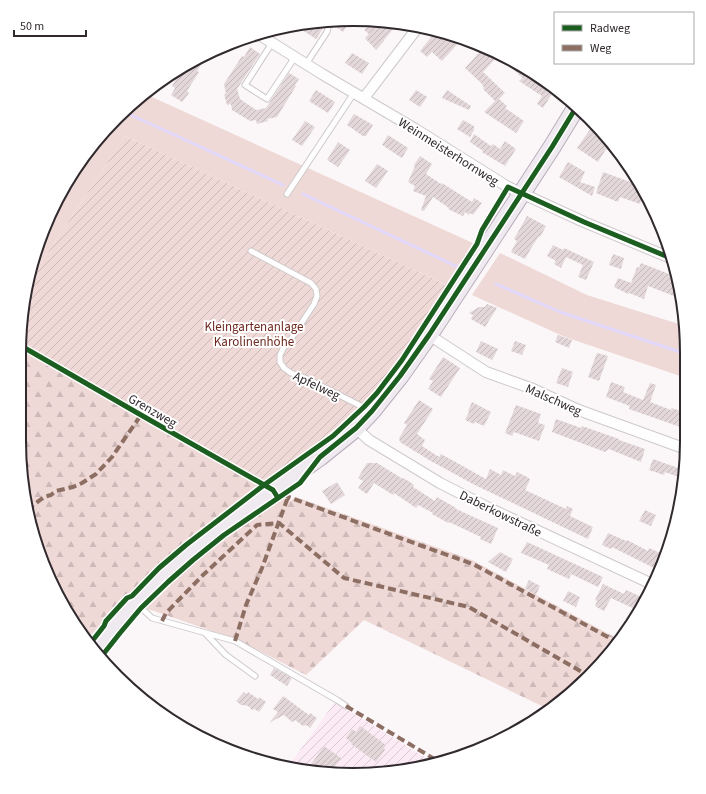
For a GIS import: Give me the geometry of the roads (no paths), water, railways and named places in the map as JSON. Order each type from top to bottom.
[{"type":"main road","points":[[99,646],[136,603],[219,528],[320,457],[356,428],[372,411],[400,376],[429,335],[574,112]]},
{"type":"street","points":[[364,98],[414,32]]},
{"type":"street","name":"Weinmeisterhornweg","points":[[264,38],[417,130],[502,184],[584,222],[665,255]]},
{"type":"street","name":"Malschweg","points":[[429,335],[486,372],[533,389],[584,412],[680,447]]},
{"type":"street","name":"Daberkowstraße","points":[[356,428],[369,440],[440,483],[491,509],[648,582]]},
{"type":"lane","points":[[306,64],[328,27]]},
{"type":"lane","points":[[272,43],[245,85],[267,99],[295,57]]},
{"type":"lane","points":[[287,194],[354,93]]},
{"type":"lane","name":"Apfelweg","points":[[251,251],[311,283],[316,289],[317,296],[314,304],[284,347],[280,356],[280,362],[284,368],[291,373],[305,378],[372,411]]},
{"type":"lane","name":"Grenzweg","points":[[26,349],[141,416],[273,490]]},
{"type":"lane","points":[[136,603],[152,618],[235,641],[346,706]]},
{"type":"lane","points":[[205,632],[226,655],[255,676]]},
{"type":"waterway","points":[[130,114],[283,185]]},
{"type":"waterway","points":[[303,194],[460,268]]},
{"type":"waterway","points":[[496,284],[560,312],[680,352]]},
{"type":"park label","name":"Kleingartenanlage Karolinenhöhe","points":[[254,334]]}]
